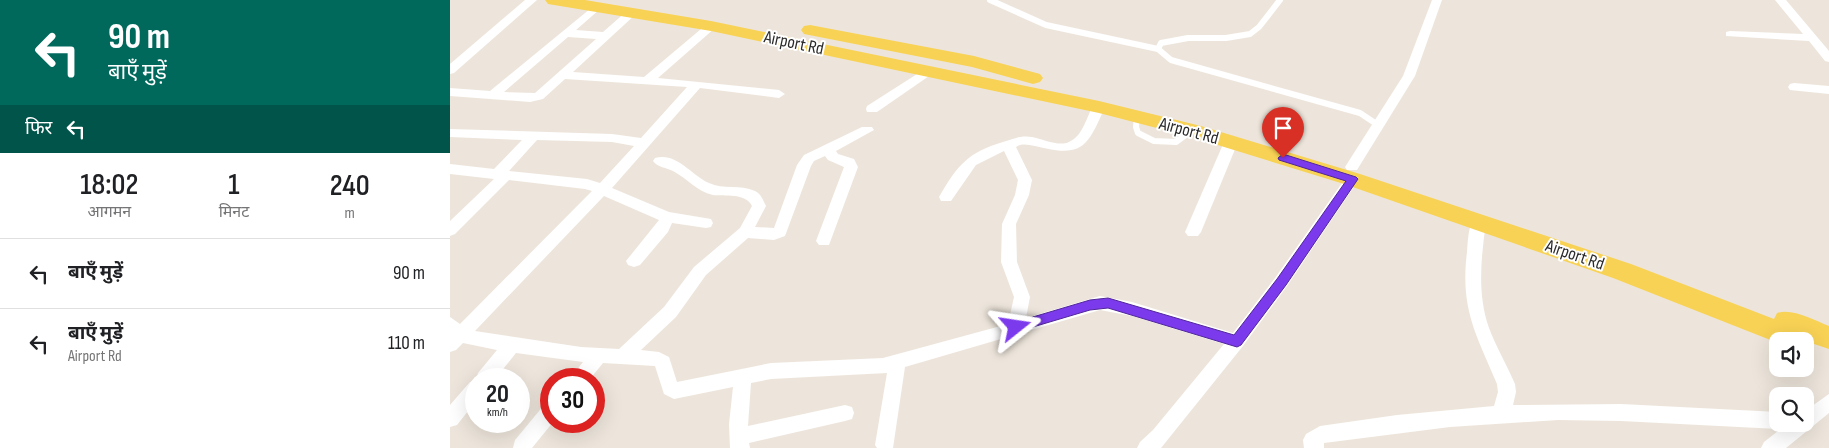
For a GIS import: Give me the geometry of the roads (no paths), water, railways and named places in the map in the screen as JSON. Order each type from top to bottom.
[{"type":"main road","name":"Airport Rd","points":[[554,0],[596,7],[632,6],[711,26],[1099,107],[1352,173],[1479,222],[1622,271],[1778,332]]},
{"type":"main road","points":[[632,6],[786,26],[974,62],[1352,173],[1627,260],[1829,338]]},
{"type":"main road","name":"Airport Rd","points":[[1814,346],[1829,352]]},
{"type":"street","points":[[453,66],[532,0]]},
{"type":"street","points":[[1157,444],[1281,282],[1352,173],[1378,125],[1409,76],[1437,0]]},
{"type":"street","points":[[1780,0],[1829,58]]},
{"type":"street","points":[[450,92],[536,97],[605,36],[632,6]]},
{"type":"street","points":[[493,95],[596,7]]},
{"type":"street","points":[[648,80],[711,26]]},
{"type":"street","points":[[566,33],[605,36]]},
{"type":"street","points":[[1730,34],[1811,38]]},
{"type":"street","points":[[872,109],[928,71]]},
{"type":"street","points":[[563,75],[698,84],[779,94]]},
{"type":"street","points":[[453,335],[603,189],[698,84]]},
{"type":"street","points":[[1794,87],[1829,90]]},
{"type":"street","points":[[946,197],[970,161],[984,152],[1023,140],[1057,148],[1070,147],[1082,139],[1099,107]]},
{"type":"street","points":[[744,232],[774,234],[780,232],[806,162],[812,155],[867,130]]},
{"type":"street","points":[[450,133],[612,138],[645,143]]},
{"type":"street","points":[[450,230],[502,174],[534,135]]},
{"type":"street","points":[[1193,232],[1231,142]]},
{"type":"street","points":[[1011,144],[1009,148],[1023,174],[1025,184],[1009,224],[1009,262],[1022,298],[1016,327]]},
{"type":"street","points":[[824,241],[851,167],[849,162],[833,157],[827,148]]},
{"type":"street","points":[[623,356],[670,312],[700,271],[744,232],[759,206],[754,198],[736,191],[708,189],[682,170],[660,161]]},
{"type":"street","points":[[450,169],[575,181],[603,189],[666,217],[706,223]]},
{"type":"street","points":[[634,261],[663,228],[666,217]]},
{"type":"street","points":[[1479,222],[1473,258],[1472,288],[1480,327],[1506,384],[1507,392],[1501,415]]},
{"type":"street","points":[[453,335],[512,345],[662,360],[670,387],[674,391],[743,376],[783,370],[863,368],[897,362],[974,341],[1090,305],[1108,303],[1237,341]]},
{"type":"street","points":[[493,368],[512,345]]},
{"type":"street","points":[[588,368],[599,355]]},
{"type":"street","points":[[885,446],[897,362]]},
{"type":"street","points":[[743,376],[739,442],[845,413]]},
{"type":"street","points":[[450,419],[465,401]]},
{"type":"street","points":[[1814,415],[1829,402]]},
{"type":"street","points":[[1314,448],[1313,440],[1320,435],[1501,415],[1565,412],[1769,421]]},
{"type":"street","points":[[522,446],[540,424]]},
{"type":"street","points":[[1771,448],[1792,432]]},
{"type":"lane","points":[[990,0],[1046,25],[1158,49],[1171,60],[1360,112],[1378,125]]},
{"type":"lane","points":[[1158,49],[1161,43],[1181,39],[1236,37],[1250,34],[1259,27],[1280,0]]}]
